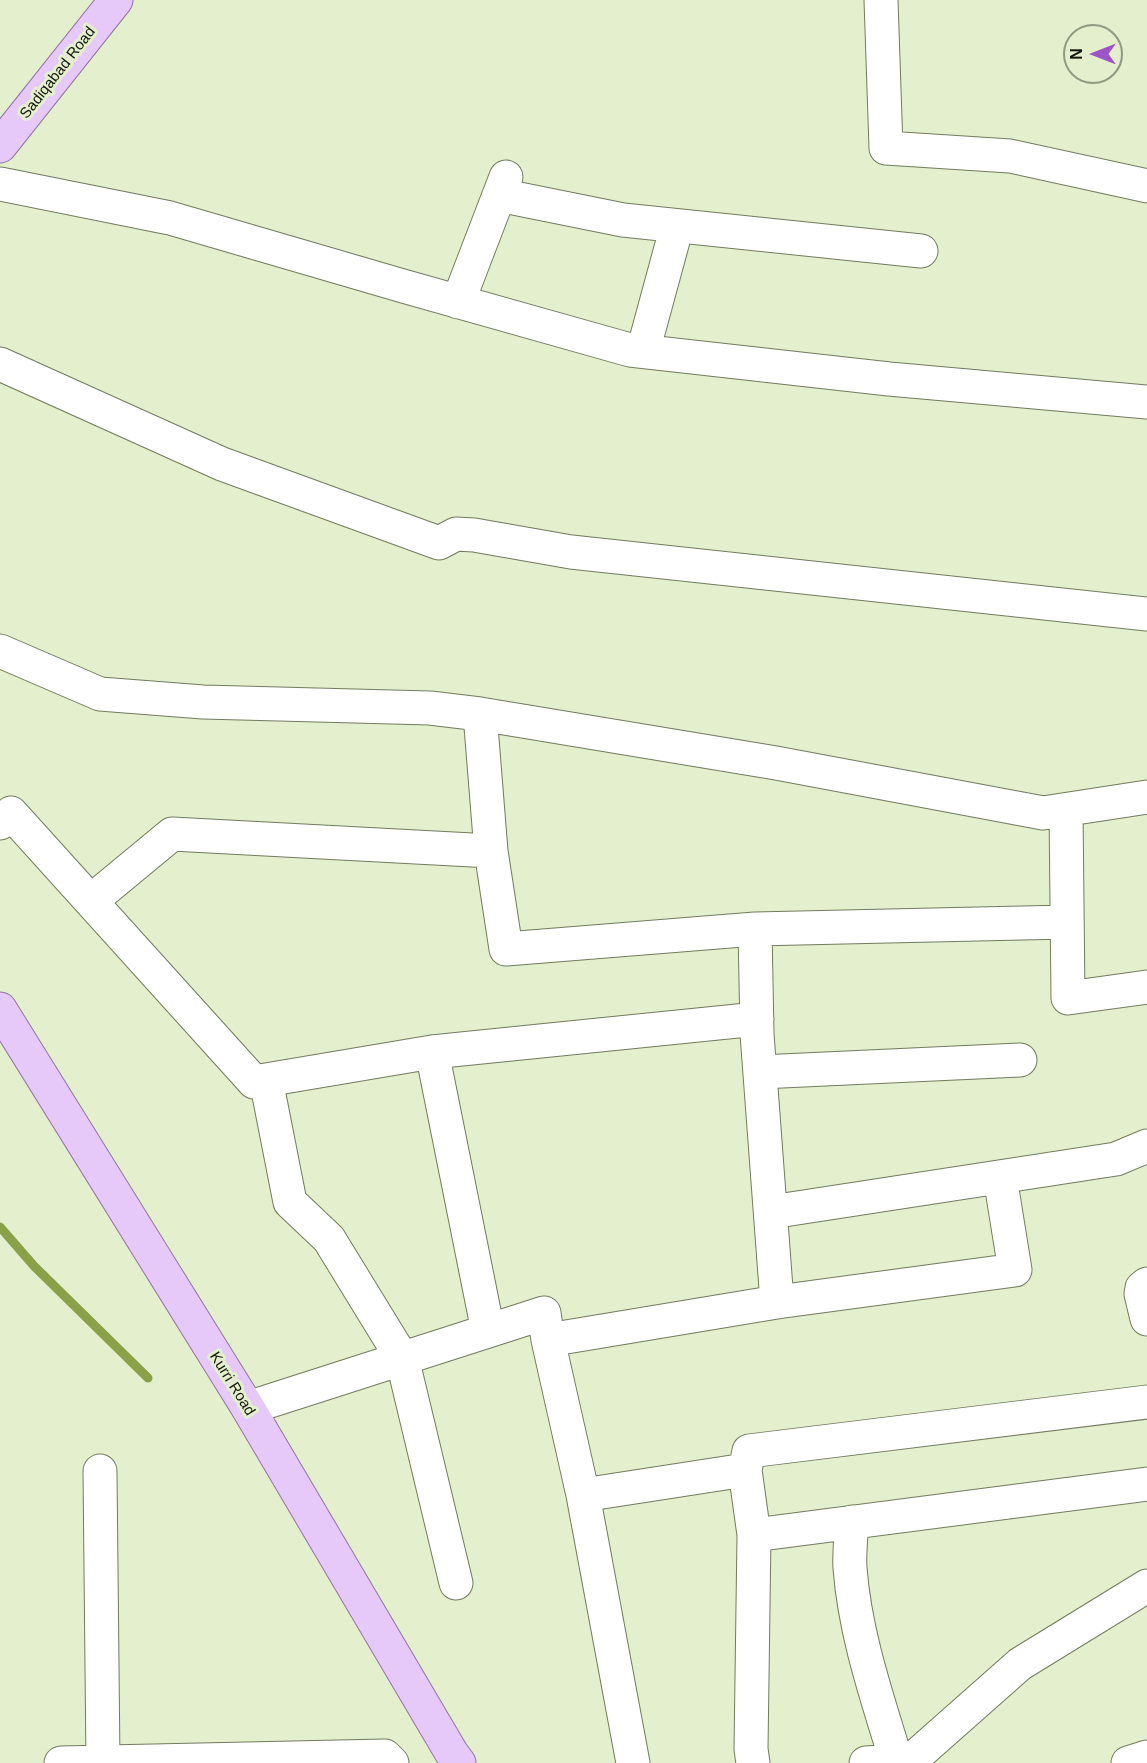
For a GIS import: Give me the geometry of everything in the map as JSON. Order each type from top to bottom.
[{"type":"main road","name":"Sadiqabad Road","points":[[0,146],[116,0]]},
{"type":"main road","name":"Kurri Road","points":[[0,1009],[248,1408],[459,1763]]},
{"type":"street","points":[[881,0],[886,148],[1010,156],[1147,186]]},
{"type":"street","points":[[0,184],[170,218],[630,350],[889,379],[1147,402]]},
{"type":"street","points":[[458,302],[503,186],[623,220],[921,251]]},
{"type":"street","points":[[643,351],[677,226]]},
{"type":"street","points":[[0,364],[222,464],[439,543],[456,534],[474,535],[571,552],[1147,614]]},
{"type":"street","points":[[0,651],[100,694],[203,702],[430,708],[480,714],[776,763],[1043,813],[1147,797]]},
{"type":"street","points":[[480,714],[491,851],[506,949],[755,929],[1067,922]]},
{"type":"street","points":[[1066,810],[1068,998],[1147,987]]},
{"type":"street","points":[[0,823],[11,813],[254,1082],[432,1052],[757,1019]]},
{"type":"street","points":[[91,901],[172,834],[491,851]]},
{"type":"street","points":[[755,929],[760,1072],[777,1302]]},
{"type":"street","points":[[432,1052],[488,1331]]},
{"type":"street","points":[[760,1072],[1020,1060]]},
{"type":"street","points":[[266,1080],[290,1202],[330,1239],[402,1358],[456,1583]]},
{"type":"street","points":[[771,1212],[1116,1159],[1146,1150]]},
{"type":"street","points":[[548,1340],[777,1302],[1015,1270],[1000,1177]]},
{"type":"street","points":[[1147,1284],[1142,1288],[1141,1294],[1147,1319]]},
{"type":"street","points":[[248,1408],[544,1313],[583,1495],[633,1763],[638,1763]]},
{"type":"street","points":[[753,1763],[751,1749],[754,1535],[745,1470],[749,1451],[1147,1402]]},
{"type":"street","points":[[583,1495],[745,1470]]},
{"type":"street","points":[[100,1471],[119,1763]]},
{"type":"street","points":[[754,1535],[1147,1484]]},
{"type":"street","points":[[852,1522],[850,1567],[856,1612],[892,1762],[1020,1664],[1147,1586]]},
{"type":"street","points":[[61,1763],[385,1756],[392,1763]]},
{"type":"street","points":[[1128,1763],[1147,1757]]},
{"type":"waterway","points":[[0,1227],[34,1266],[148,1378]]}]
